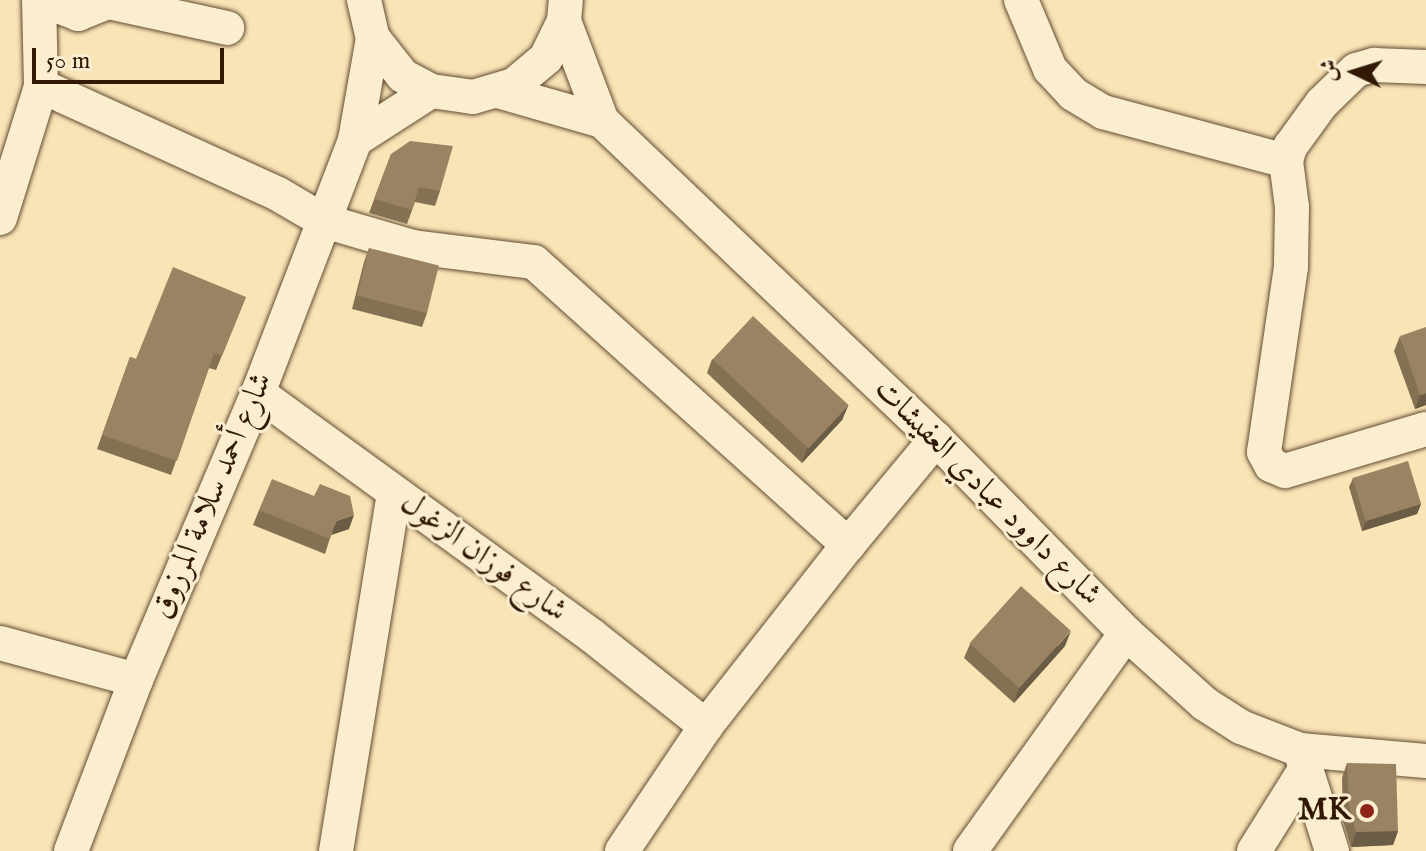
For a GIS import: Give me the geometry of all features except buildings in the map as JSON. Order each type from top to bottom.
[{"type":"street","points":[[0,218],[41,86],[40,0],[78,14],[108,2],[227,28]]},
{"type":"street","points":[[364,0],[373,38],[403,76],[431,91],[473,97],[501,92],[531,73],[546,58],[565,11]]},
{"type":"street","points":[[1021,0],[1050,69],[1073,94],[1103,112],[1286,161]]},
{"type":"street","name":"شارع داوود عبادي العفيشات","points":[[565,11],[602,121]]},
{"type":"street","name":"شارع أحمد سلامة المرزوق","points":[[71,851],[136,680],[258,393],[355,140],[373,38]]},
{"type":"street","points":[[1426,67],[1374,65],[1356,70],[1322,103],[1290,147],[1286,161],[1292,207],[1291,267],[1264,452],[1271,465],[1285,471],[1426,429]]},
{"type":"street","points":[[41,86],[278,194],[324,221],[413,247],[534,262],[848,545]]},
{"type":"street","points":[[355,140],[431,91]]},
{"type":"street","name":"شارع داوود عبادي العفيشات","points":[[501,92],[602,121],[936,439],[1126,633],[1205,704],[1241,727],[1303,759],[1426,761]]},
{"type":"street","name":"شارع فوزان الزغول","points":[[258,393],[591,635],[706,726]]},
{"type":"street","points":[[622,851],[706,726],[936,439]]},
{"type":"street","points":[[336,851],[394,494]]},
{"type":"street","points":[[970,851],[1126,633]]},
{"type":"street","points":[[0,643],[136,680]]},
{"type":"street","points":[[1254,851],[1303,759]]},
{"type":"street","points":[[1303,759],[1332,851]]},
{"type":"place","name":"MK","points":[[1367,811]]}]
